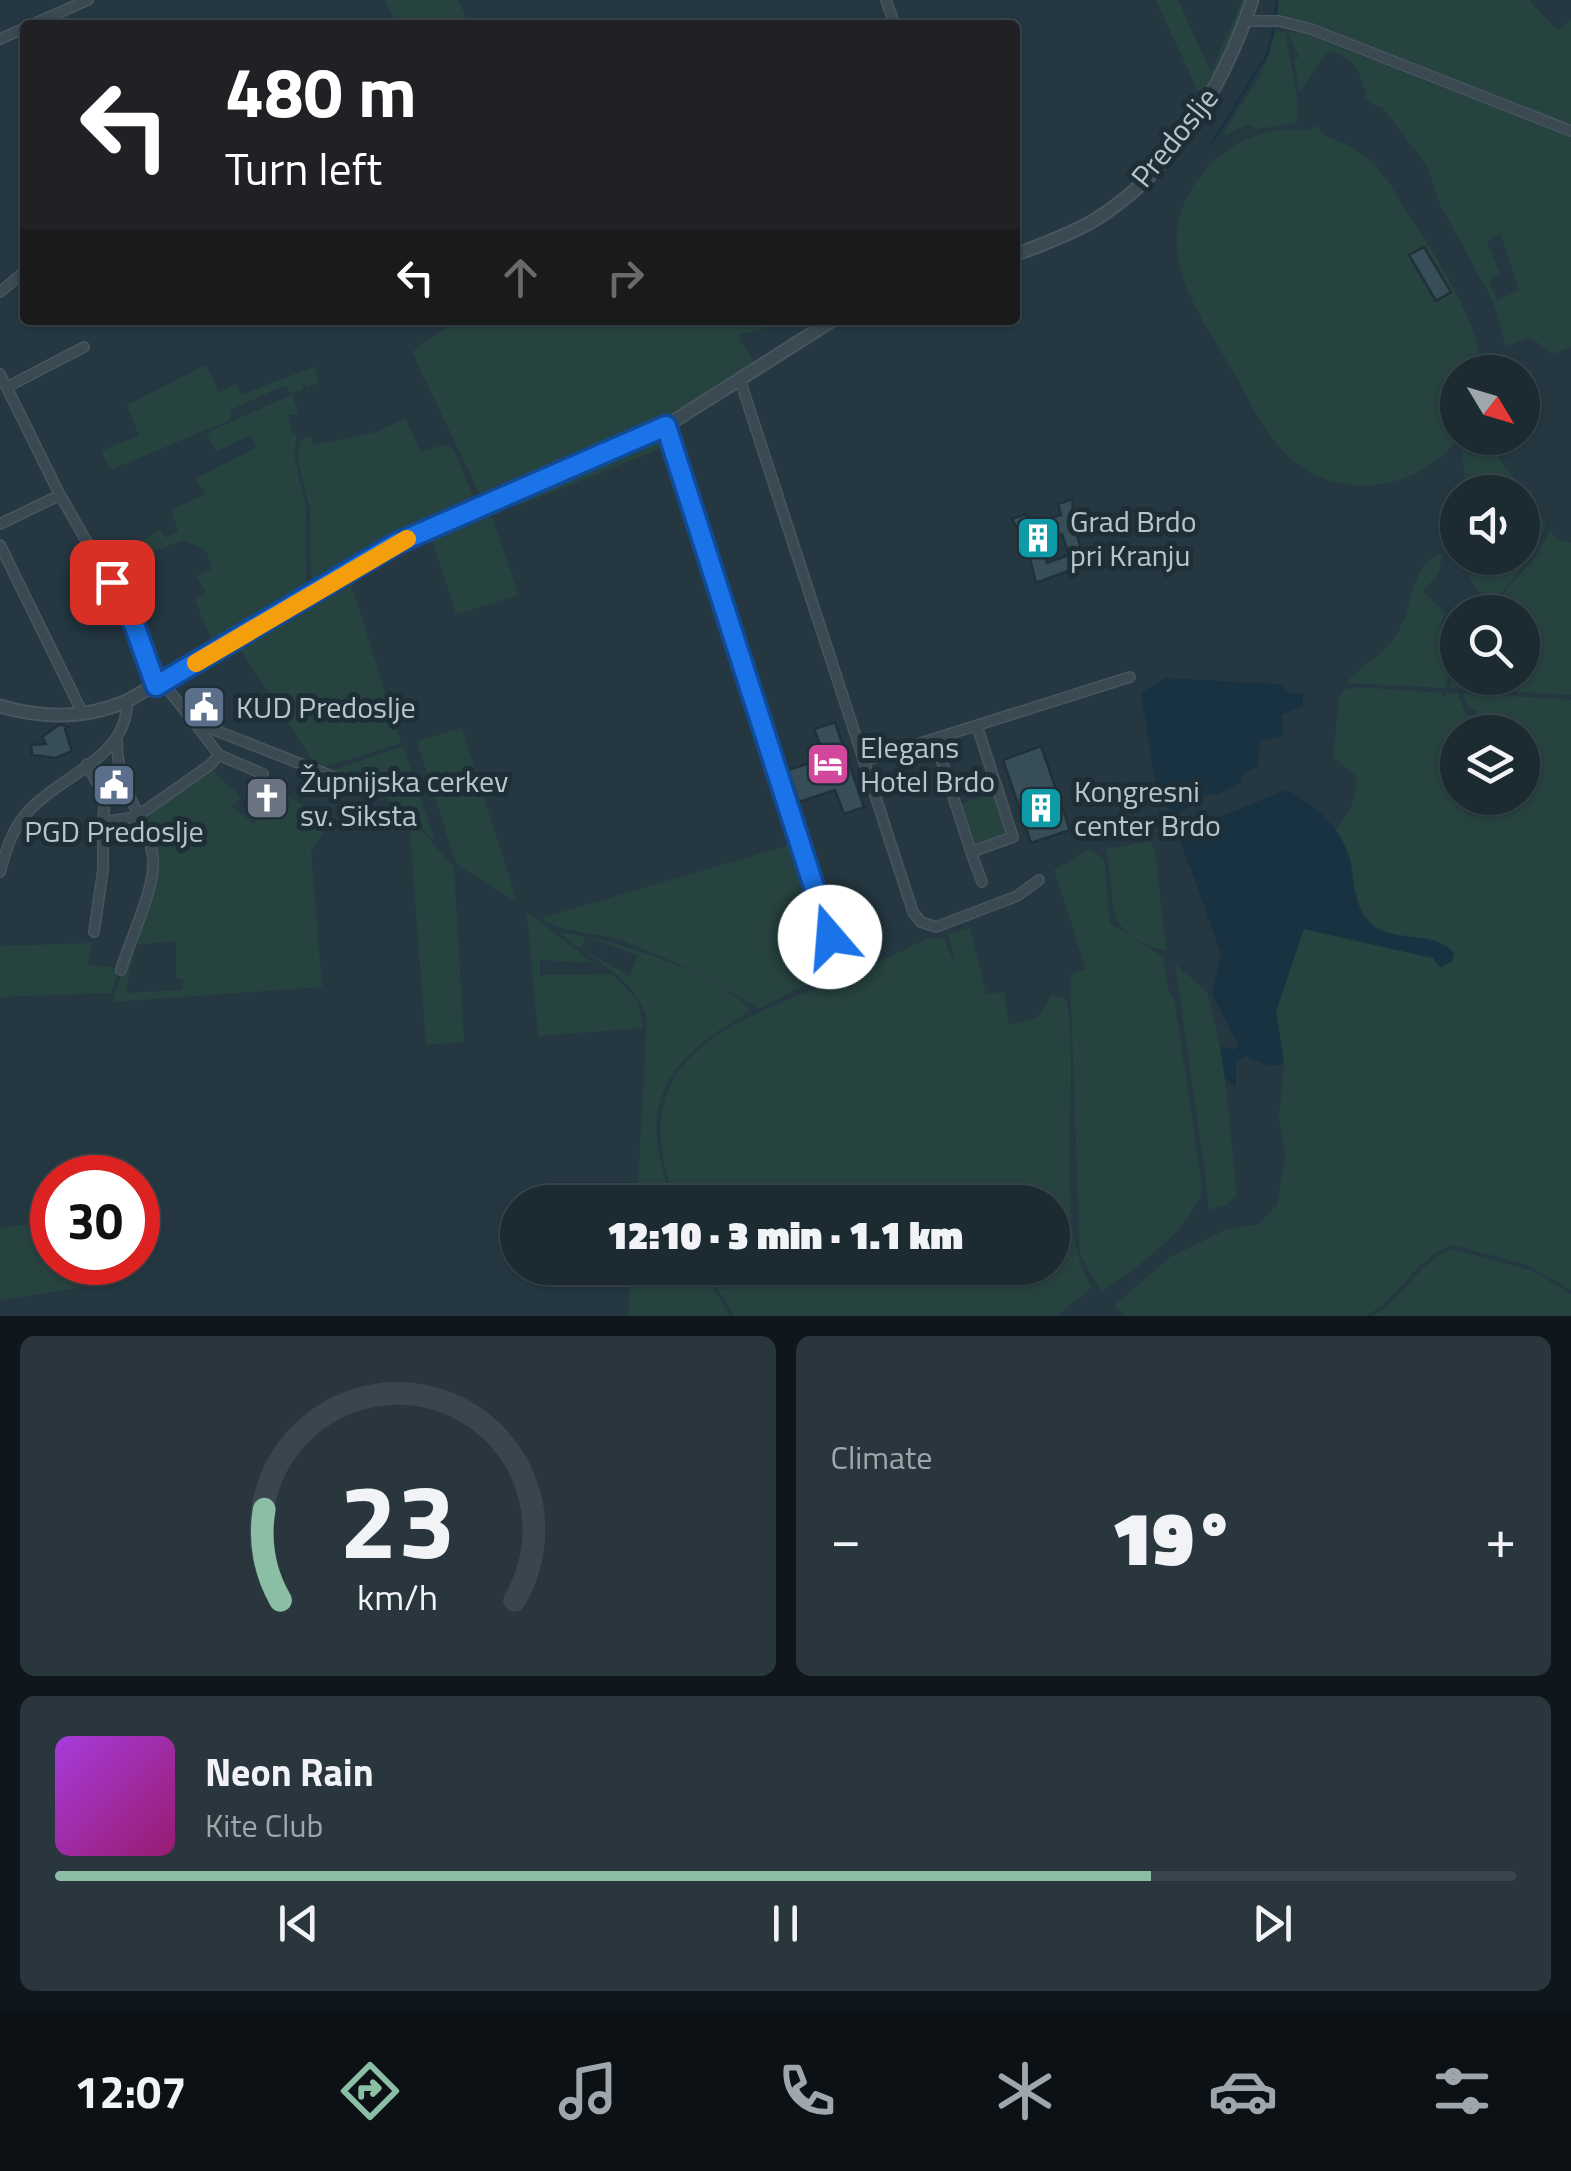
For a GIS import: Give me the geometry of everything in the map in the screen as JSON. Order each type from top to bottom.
[{"type":"street","points":[[42,20],[88,0]]},
{"type":"street","name":"Predoslje","points":[[1020,252],[1088,224],[1133,190],[1182,136],[1223,72],[1252,0]]},
{"type":"street","points":[[1245,21],[1274,21],[1311,29],[1571,131]]},
{"type":"street","points":[[0,292],[20,275]]},
{"type":"street","points":[[0,706],[40,716],[82,714],[127,701],[395,544],[666,426],[826,325]]},
{"type":"street","points":[[7,387],[84,347]]},
{"type":"street","points":[[0,374],[60,495],[134,624],[159,684],[219,755],[263,774]]},
{"type":"street","points":[[740,382],[913,912],[920,922],[936,928],[1017,896],[1039,880]]},
{"type":"street","points":[[666,426],[830,937],[841,954]]},
{"type":"street","points":[[0,524],[60,495]]},
{"type":"street","points":[[0,544],[82,714]]},
{"type":"street","points":[[864,761],[1130,677]]},
{"type":"street","points":[[121,970],[154,864],[117,763],[127,701]]},
{"type":"street","points":[[194,722],[360,787]]},
{"type":"street","points":[[972,852],[1013,837],[977,726]]},
{"type":"street","points":[[935,740],[982,882]]},
{"type":"street","points":[[0,872],[10,838],[27,812],[118,741]]},
{"type":"street","points":[[103,822],[136,816],[219,755]]},
{"type":"street","points":[[88,764],[105,798],[103,870],[94,932]]},
{"type":"green space","points":[[385,0],[458,0],[468,20],[395,20]]},
{"type":"green space","points":[[1156,0],[1178,0],[1211,73],[1242,0],[1248,0],[1229,51],[1202,100]]},
{"type":"green space","points":[[1279,0],[1529,0],[1558,31],[1571,19],[1571,127],[1320,27],[1277,18]]},
{"type":"green space","points":[[1276,31],[1286,33],[1296,92],[1296,123],[1258,129],[1248,125],[1222,136],[1261,74]]},
{"type":"green space","points":[[1300,32],[1571,137],[1571,347],[1553,354],[1530,337],[1506,346],[1493,301],[1440,204],[1427,166],[1383,108],[1363,99],[1367,95],[1361,79],[1345,57],[1330,51],[1299,91],[1294,59],[1299,57],[1288,33]],"holes":[[[1500,233],[1519,290],[1497,301],[1489,281],[1500,273],[1487,241]]]},
{"type":"green space","points":[[1317,126],[1328,137],[1364,155],[1390,184],[1461,302],[1479,351],[1479,355],[1440,355],[1442,455],[1398,480],[1351,485],[1328,480],[1285,453],[1262,424],[1202,319],[1180,268],[1180,216],[1191,190],[1212,163],[1252,137]]},
{"type":"green space","points":[[451,325],[775,326],[741,334],[739,340],[755,362],[666,418],[481,497],[412,352]]},
{"type":"green space","points":[[206,365],[219,392],[236,384],[241,395],[314,367],[319,381],[308,388],[301,381],[303,389],[290,393],[286,385],[232,409],[230,420],[110,470],[102,451],[139,435],[127,405]]},
{"type":"green space","points":[[292,395],[299,414],[288,415],[293,434],[297,433],[294,455],[306,508],[306,589],[244,628],[212,641],[195,600],[206,593],[197,577],[212,569],[206,551],[183,540],[140,557],[135,545],[160,529],[165,538],[178,531],[171,510],[206,494],[195,479],[257,447],[251,435],[217,451],[206,433]]},
{"type":"green space","points":[[405,419],[420,451],[446,445],[453,449],[475,500],[311,584],[310,510],[297,455],[301,440],[311,436],[313,445],[373,433]]},
{"type":"green space","points":[[665,434],[669,445],[520,505],[516,497]]},
{"type":"green space","points":[[1463,455],[1497,455],[1511,475],[1464,475]]},
{"type":"green space","points":[[489,509],[519,595],[456,614],[431,537]]},
{"type":"green space","points":[[1540,516],[1546,524],[1540,540]]},
{"type":"green space","points":[[1550,530],[1557,539],[1571,543],[1571,695],[1540,693],[1540,595],[1502,595],[1520,575],[1540,575],[1540,548]]},
{"type":"green space","points":[[1440,555],[1439,572],[1423,592],[1440,608],[1440,688],[1346,683],[1396,635],[1419,574]]},
{"type":"green space","points":[[1468,575],[1516,575],[1499,595],[1477,591]]},
{"type":"green space","points":[[350,580],[401,743],[324,767],[314,763],[240,649]]},
{"type":"green space","points":[[1356,687],[1440,693],[1442,699],[1445,695],[1458,695],[1466,715],[1440,715],[1440,815],[1540,815],[1540,715],[1476,715],[1464,695],[1571,700],[1571,1290],[1525,1264],[1452,1245],[1427,1259],[1388,1300],[1365,1316],[1125,1316],[1114,1306],[1170,1257],[1228,1229],[1259,1224],[1277,1205],[1285,1155],[1279,1119],[1284,1064],[1276,1012],[1303,929],[1433,958],[1438,967],[1441,943],[1386,933],[1375,927],[1359,904],[1334,830],[1344,819],[1356,791],[1356,776],[1333,757],[1339,698],[1344,690]]},
{"type":"green space","points":[[462,728],[517,902],[456,864],[417,741]]},
{"type":"green space","points":[[403,746],[434,841],[400,806],[331,771]]},
{"type":"green space","points":[[211,769],[241,797],[232,806],[254,824],[285,794],[329,824],[311,852],[322,987],[112,1002],[154,880],[143,816]],"holes":[[[176,941],[176,978],[183,980],[183,990],[126,993],[135,945]]]},
{"type":"green space","points":[[995,791],[1008,834],[973,844],[960,805]]},
{"type":"green space","points":[[409,818],[454,867],[464,1042],[426,1045]]},
{"type":"green space","points":[[1150,841],[1155,851],[1166,951],[1129,934],[1119,924],[1112,899],[1105,849]]},
{"type":"green space","points":[[796,843],[833,970],[763,1007],[757,1008],[692,971],[641,948],[560,927],[541,918]]},
{"type":"green space","points":[[1090,849],[1104,859],[1110,923],[1163,957],[1169,993],[1174,997],[1202,1186],[1190,1215],[1162,1246],[1101,1291],[1080,1254],[1070,975],[1086,969],[1054,870]]},
{"type":"green space","points":[[527,912],[593,963],[540,960],[540,975],[611,974],[637,999],[643,1028],[538,1036]]},
{"type":"green space","points":[[970,928],[986,994],[1004,992],[1009,1025],[1038,1018],[1051,995],[1066,999],[1071,1068],[1070,1189],[1070,1185],[671,1185],[662,1150],[663,1108],[677,1074],[701,1047],[771,1007],[930,938],[944,939],[956,967],[948,934]]},
{"type":"green space","points":[[560,933],[586,937],[580,948],[629,976],[638,956],[591,938],[688,970],[749,1009],[691,1053],[664,1090],[657,1130],[667,1185],[638,1185],[647,1018],[632,991],[611,970],[572,943]]},
{"type":"green space","points":[[92,943],[88,965],[120,968],[111,993],[0,997],[0,946]]},
{"type":"green space","points":[[1175,964],[1207,992],[1223,1059],[1237,1195],[1226,1205],[1209,1210],[1205,1172]]},
{"type":"green space","points":[[1070,1189],[1080,1260],[1092,1287],[1057,1316],[734,1316],[715,1285],[1070,1285]]},
{"type":"green space","points":[[30,1224],[30,1285],[79,1288],[0,1300],[0,1228]]},
{"type":"green space","points":[[1452,1249],[1533,1271],[1571,1294],[1571,1316],[1373,1316],[1429,1263]]},
{"type":"green space","points":[[630,1285],[712,1285],[730,1316],[628,1316]]},
{"type":"water","points":[[1165,678],[1279,684],[1290,693],[1303,693],[1303,706],[1282,715],[1283,735],[1261,741],[1258,766],[1242,775],[1241,782],[1216,796],[1211,793],[1192,799],[1190,807],[1179,813],[1161,805],[1141,693]]},
{"type":"water","points":[[1286,790],[1317,810],[1342,839],[1358,902],[1369,922],[1389,933],[1435,941],[1454,953],[1452,961],[1441,968],[1433,958],[1304,929],[1276,1011],[1284,1064],[1268,1066],[1246,1056],[1236,1061],[1236,1087],[1225,1080],[1220,1046],[1234,1050],[1238,1045],[1212,994],[1221,953],[1178,834]]},
{"type":"building","points":[[1424,247],[1451,292],[1436,301],[1409,255]]},
{"type":"building","name":"Grad Brdo pri Kranju","points":[[1073,499],[1072,518],[1084,559],[1088,558],[1091,567],[1080,571],[1078,567],[1036,583],[1023,531],[1019,532],[1012,519],[1026,514],[1030,525],[1061,515],[1058,504]],"holes":[[[1062,534],[1069,555],[1047,563],[1039,542]]]},
{"type":"building","name":"KUD Predoslje","points":[[196,690],[223,708],[214,721],[199,715],[188,701]]},
{"type":"building","name":"Elegans Hotel Brdo","points":[[835,722],[864,807],[844,814],[835,790],[799,802],[788,770],[825,758],[814,729]]},
{"type":"building","points":[[60,724],[68,727],[65,729],[72,751],[56,758],[32,755],[31,745],[46,744],[42,737]]},
{"type":"building","name":"Kongresni center Brdo","points":[[1041,746],[1070,830],[1031,843],[1003,760]]},
{"type":"building","name":"Župnijska cerkev sv. Siksta","points":[[272,778],[285,790],[267,811],[253,818],[244,805]]},
{"type":"waterway","points":[[1275,18],[1277,0]]},
{"type":"waterway","points":[[1212,143],[1268,53],[1274,26]]},
{"type":"slow traffic","points":[[196,663],[407,539]]},
{"type":"place","name":"Grad Brdo pri Kranju","points":[[1038,538]]},
{"type":"place","name":"KUD Predoslje","points":[[204,707]]},
{"type":"place","name":"Elegans Hotel Brdo","points":[[828,764]]},
{"type":"place","name":"PGD Predoslje","points":[[114,785]]},
{"type":"place","name":"Župnijska cerkev sv. Siksta","points":[[267,798]]},
{"type":"place","name":"Kongresni center Brdo","points":[[1041,808]]},
{"type":"route","points":[[112,582],[141,640],[156,686],[395,544],[666,426],[830,937]]}]
